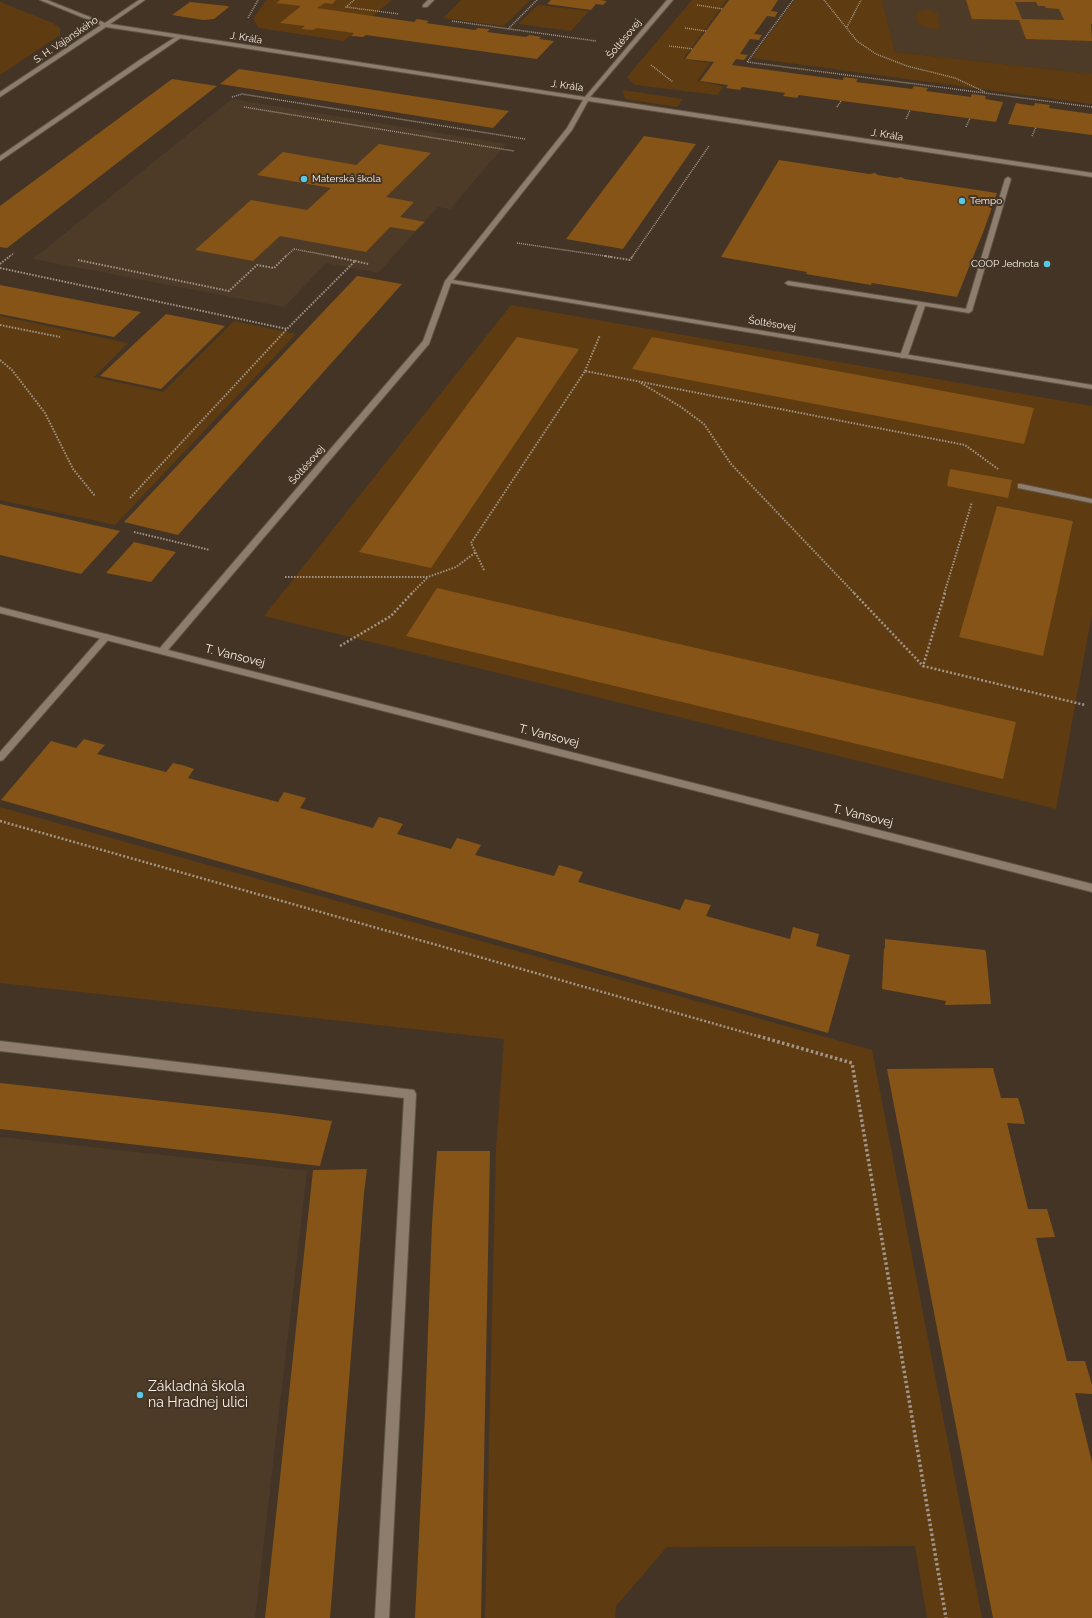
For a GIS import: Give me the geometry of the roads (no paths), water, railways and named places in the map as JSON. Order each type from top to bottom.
[{"type":"street","name":"J. Kráľa","points":[[43,0],[106,24],[179,37],[1092,175]]},
{"type":"street","name":"S. H. Vajanského","points":[[0,95],[142,0]]},
{"type":"street","points":[[425,6],[431,0]]},
{"type":"street","name":"Šoltésovej","points":[[162,650],[426,342],[448,282],[570,129],[587,98],[670,0]]},
{"type":"street","points":[[0,160],[143,60],[179,37]]},
{"type":"street","points":[[788,283],[969,311],[1008,179]]},
{"type":"street","name":"Šoltésovej","points":[[448,282],[1092,387]]},
{"type":"street","points":[[904,356],[922,304]]},
{"type":"street","points":[[1021,486],[1092,501]]},
{"type":"street","name":"T. Vansovej","points":[[0,610],[162,650],[1092,888]]},
{"type":"street","points":[[0,758],[106,637]]},
{"type":"street","points":[[0,1046],[410,1094],[382,1618]]},
{"type":"place","name":"Materská škola","points":[[304,179]]},
{"type":"place","name":"Tempo","points":[[962,201]]},
{"type":"place","name":"COOP Jednota","points":[[1047,264]]},
{"type":"place","name":"Základná škola na Hradnej ulici","points":[[140,1395]]}]
